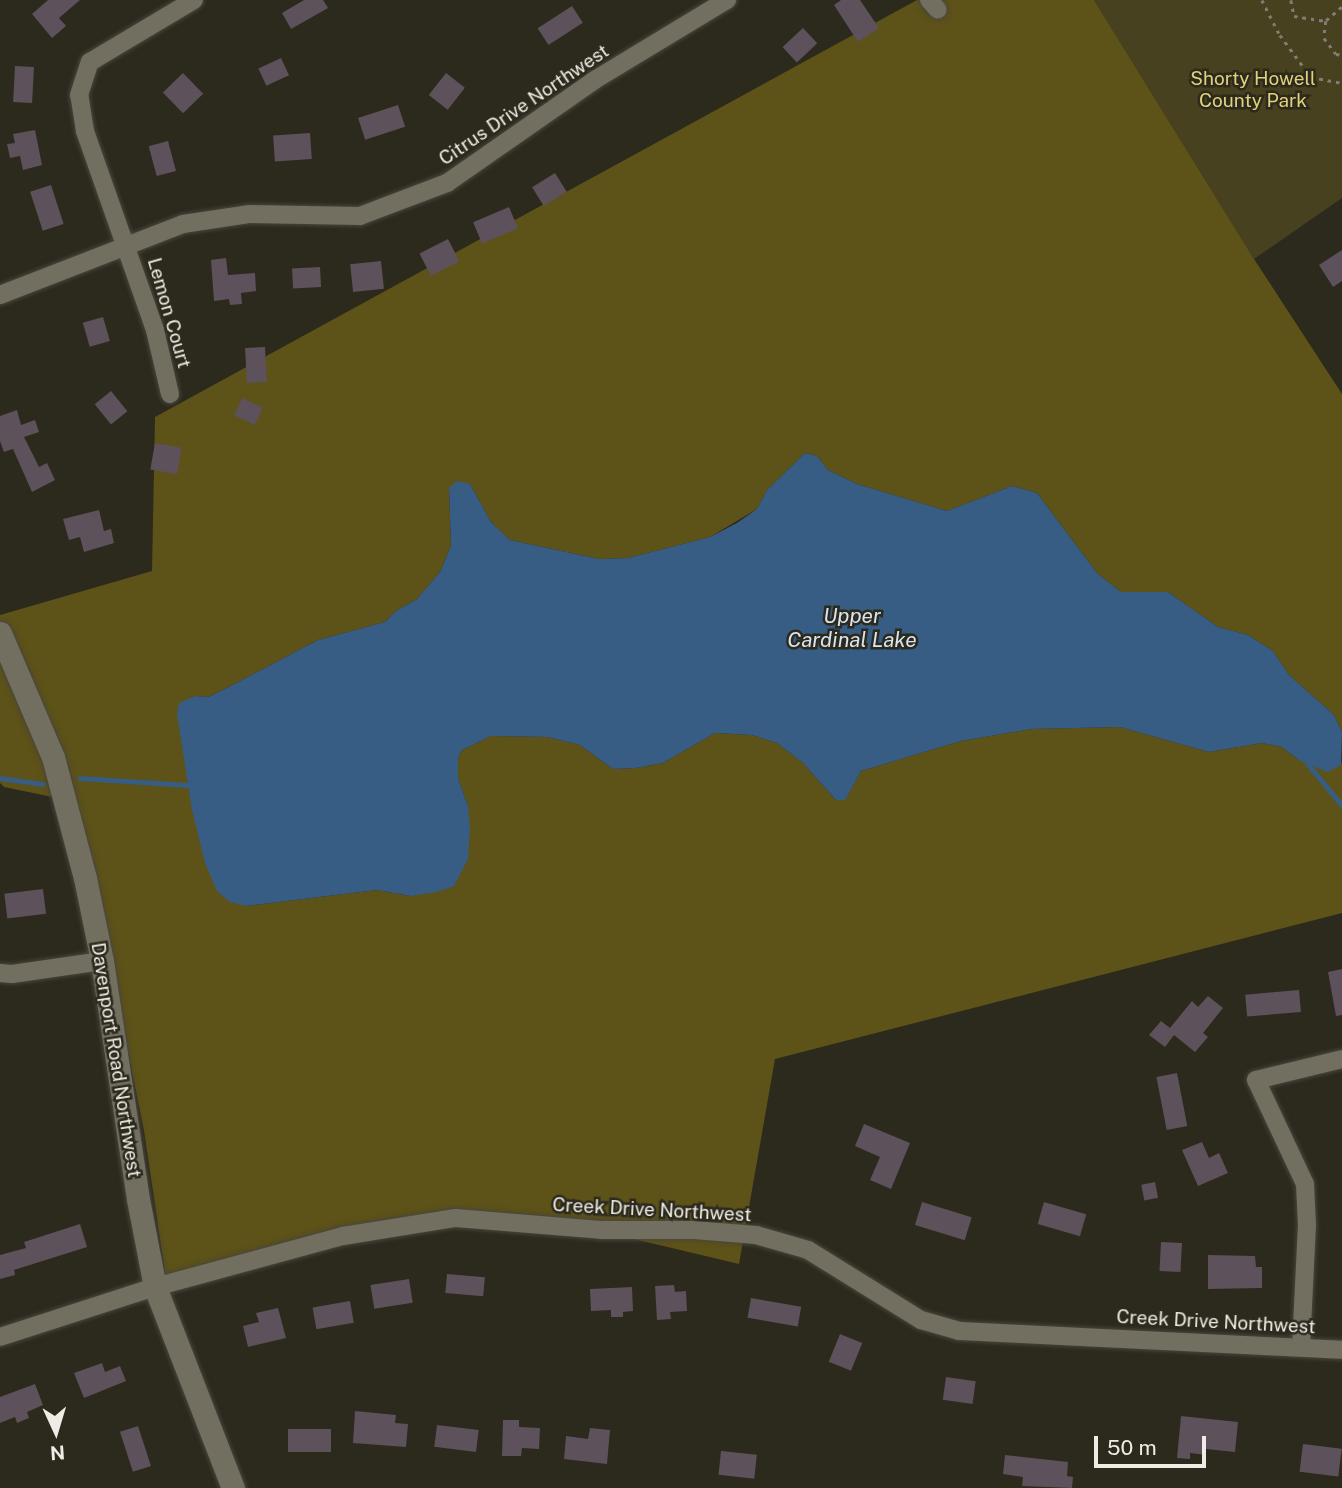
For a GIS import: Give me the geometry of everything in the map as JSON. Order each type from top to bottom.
[{"type":"street","points":[[127,243],[85,131],[79,95],[90,62],[194,0]]},
{"type":"street","name":"Citrus Drive Northwest","points":[[0,295],[127,243],[183,224],[250,214],[360,216],[447,183],[593,81],[727,0]]},
{"type":"street","name":"Lemon Court","points":[[127,243],[155,330],[170,394]]},
{"type":"street","name":"Davenport Road Northwest","points":[[0,633],[26,688],[63,787],[102,961],[138,1199],[155,1287],[233,1488]]},
{"type":"street","points":[[0,973],[12,974],[102,961]]},
{"type":"street","points":[[1301,1347],[1307,1225],[1305,1184],[1256,1080],[1342,1059]]},
{"type":"street","name":"Creek Drive Northwest","points":[[0,1337],[155,1287],[343,1236],[456,1218],[601,1230],[694,1230],[756,1235],[808,1250],[921,1320],[960,1331],[1342,1350]]},
{"type":"path","points":[[1262,0],[1285,44],[1311,77],[1342,83]]},
{"type":"path","points":[[1291,0],[1294,16],[1326,21]]},
{"type":"path","points":[[1342,0],[1342,7],[1326,21],[1324,38],[1336,54],[1342,55]]},
{"type":"green space","name":"Shorty Howell County Park","points":[[1094,0],[1342,0],[1342,198],[1254,259]]},
{"type":"shaded area","points":[[917,0],[1094,0],[1254,259],[1342,394],[1342,732],[1334,715],[1289,675],[1273,651],[1248,635],[1218,627],[1168,592],[1121,592],[1097,573],[1037,493],[1012,486],[947,511],[857,484],[828,470],[817,456],[805,453],[767,490],[757,509],[710,537],[628,558],[599,559],[510,540],[491,522],[470,484],[449,488],[451,546],[440,572],[417,599],[396,611],[385,622],[318,640],[208,697],[195,696],[246,906],[377,890],[411,896],[468,806],[458,778],[458,758],[462,750],[491,736],[547,737],[580,745],[613,769],[663,763],[715,733],[752,735],[777,743],[803,763],[836,800],[845,799],[861,771],[961,741],[1032,729],[1120,727],[1209,752],[1262,743],[1282,747],[1300,761],[1341,765],[1342,760],[1342,913],[775,1059],[739,1264],[575,1225],[398,1229],[166,1279],[144,1131],[106,942],[72,801],[4,787],[0,783],[0,615],[152,571],[155,417]]},
{"type":"water","name":"Upper Cardinal Lake","points":[[805,453],[817,456],[828,470],[857,484],[947,511],[1012,486],[1037,493],[1097,573],[1121,592],[1168,592],[1218,627],[1248,635],[1273,651],[1289,675],[1334,715],[1342,732],[1341,765],[1328,772],[1300,761],[1282,747],[1262,743],[1209,752],[1120,727],[1032,729],[961,741],[861,771],[845,800],[836,800],[803,763],[777,743],[752,735],[715,733],[663,763],[613,769],[580,745],[547,737],[491,736],[462,750],[458,758],[458,778],[468,806],[470,828],[468,859],[454,886],[411,896],[377,890],[246,906],[230,902],[217,891],[205,863],[192,810],[177,714],[179,703],[195,696],[208,697],[318,640],[385,622],[396,611],[417,599],[440,572],[451,546],[449,488],[457,481],[470,484],[491,522],[510,540],[599,559],[628,558],[710,537],[737,523],[757,509],[767,490]]},
{"type":"building","points":[[48,0],[80,0],[59,18],[66,26],[52,38],[32,14]]},
{"type":"building","points":[[304,0],[323,0],[328,8],[291,29],[282,13]]},
{"type":"building","points":[[841,0],[860,0],[879,28],[858,42],[834,5]]},
{"type":"building","points":[[572,6],[583,23],[549,45],[538,28]]},
{"type":"building","points":[[803,28],[817,43],[797,62],[783,47]]},
{"type":"building","points":[[281,58],[289,75],[266,86],[258,69]]},
{"type":"building","points":[[15,66],[34,67],[32,103],[13,102]]},
{"type":"building","points":[[183,73],[203,94],[183,113],[163,92]]},
{"type":"building","points":[[446,73],[465,88],[448,110],[429,95]]},
{"type":"building","points":[[398,105],[405,127],[365,140],[358,118]]},
{"type":"building","points":[[35,130],[42,165],[23,170],[20,156],[10,158],[7,144],[15,143],[13,134]]},
{"type":"building","points":[[310,133],[312,159],[275,162],[273,136]]},
{"type":"building","points":[[168,141],[176,171],[157,176],[149,146]]},
{"type":"building","points":[[555,173],[567,192],[544,206],[532,187]]},
{"type":"building","points":[[51,185],[64,224],[43,231],[30,192]]},
{"type":"building","points":[[509,207],[518,228],[482,243],[473,222]]},
{"type":"building","points":[[448,239],[459,261],[431,276],[419,254]]},
{"type":"building","points":[[1342,250],[1342,281],[1333,287],[1319,265]]},
{"type":"building","points":[[226,258],[228,275],[255,273],[256,291],[241,293],[242,304],[230,305],[229,299],[214,301],[211,260]]},
{"type":"building","points":[[381,261],[384,289],[353,292],[350,264]]},
{"type":"building","points":[[320,267],[321,287],[293,288],[292,268]]},
{"type":"building","points":[[103,317],[110,341],[90,347],[83,323]]},
{"type":"building","points":[[265,347],[267,382],[247,383],[245,348]]},
{"type":"building","points":[[111,391],[127,411],[111,424],[95,404]]},
{"type":"building","points":[[242,398],[263,408],[255,425],[234,415]]},
{"type":"building","points":[[17,410],[21,425],[35,420],[39,432],[24,437],[39,467],[47,463],[55,480],[32,492],[13,449],[4,452],[0,441],[0,416]]},
{"type":"building","points":[[155,443],[182,448],[177,474],[150,470]]},
{"type":"building","points":[[99,510],[104,531],[111,529],[114,543],[84,552],[80,537],[69,540],[63,519]]},
{"type":"building","points":[[43,889],[46,914],[7,919],[4,894]]},
{"type":"building","points":[[1342,969],[1342,1015],[1336,1016],[1328,972]]},
{"type":"building","points":[[1299,990],[1301,1012],[1247,1017],[1245,995]]},
{"type":"building","points":[[1208,996],[1223,1008],[1203,1033],[1208,1037],[1195,1052],[1174,1035],[1165,1047],[1149,1035],[1161,1021],[1170,1028],[1192,1001],[1198,1007]]},
{"type":"building","points":[[1177,1073],[1187,1126],[1167,1130],[1156,1077]]},
{"type":"building","points":[[864,1124],[910,1143],[891,1189],[870,1180],[880,1157],[855,1146]]},
{"type":"building","points":[[1202,1142],[1209,1158],[1219,1153],[1228,1173],[1198,1186],[1182,1150]]},
{"type":"building","points":[[1155,1182],[1158,1198],[1144,1200],[1141,1185]]},
{"type":"building","points":[[922,1202],[972,1217],[965,1240],[915,1225]]},
{"type":"building","points":[[1044,1202],[1086,1214],[1080,1236],[1038,1224]]},
{"type":"building","points":[[80,1224],[87,1247],[14,1270],[15,1275],[0,1279],[0,1255],[26,1248],[24,1242]]},
{"type":"building","points":[[1161,1242],[1182,1243],[1180,1272],[1159,1271]]},
{"type":"building","points":[[1208,1255],[1255,1256],[1256,1267],[1262,1267],[1262,1288],[1208,1289]]},
{"type":"building","points":[[447,1274],[485,1277],[483,1296],[445,1293]]},
{"type":"building","points":[[409,1279],[413,1303],[374,1309],[370,1285]]},
{"type":"building","points":[[674,1285],[675,1292],[686,1291],[687,1311],[670,1312],[671,1319],[657,1320],[655,1286]]},
{"type":"building","points":[[632,1287],[633,1311],[623,1312],[623,1317],[611,1317],[611,1310],[591,1311],[590,1289]]},
{"type":"building","points":[[751,1298],[801,1307],[798,1327],[748,1318]]},
{"type":"building","points":[[350,1301],[354,1323],[316,1329],[313,1308]]},
{"type":"building","points":[[278,1308],[286,1338],[248,1347],[243,1326],[259,1322],[256,1313]]},
{"type":"building","points":[[840,1334],[862,1343],[851,1371],[829,1362]]},
{"type":"building","points":[[102,1363],[105,1372],[120,1366],[126,1381],[84,1398],[74,1373]]},
{"type":"building","points":[[946,1377],[976,1381],[973,1404],[943,1400]]},
{"type":"building","points":[[35,1384],[43,1405],[27,1412],[29,1418],[17,1423],[15,1417],[0,1423],[0,1397]]},
{"type":"building","points":[[355,1411],[396,1415],[395,1423],[408,1424],[406,1447],[353,1443]]},
{"type":"building","points":[[1181,1416],[1238,1422],[1235,1452],[1206,1449],[1206,1455],[1190,1453],[1190,1459],[1177,1458]]},
{"type":"building","points":[[503,1420],[519,1420],[519,1427],[540,1428],[539,1449],[522,1448],[521,1456],[502,1456]]},
{"type":"building","points":[[437,1425],[479,1430],[476,1452],[434,1447]]},
{"type":"building","points":[[138,1426],[151,1466],[133,1472],[120,1432]]},
{"type":"building","points":[[590,1428],[610,1430],[607,1464],[564,1459],[566,1436],[588,1439]]},
{"type":"building","points":[[288,1429],[331,1429],[331,1452],[288,1452]]},
{"type":"building","points":[[1303,1444],[1342,1449],[1338,1477],[1300,1472]]},
{"type":"building","points":[[721,1451],[757,1455],[754,1479],[718,1475]]},
{"type":"building","points":[[1005,1455],[1068,1462],[1067,1476],[1073,1477],[1072,1488],[1022,1486],[1023,1477],[1003,1474]]},
{"type":"waterway","points":[[1308,764],[1342,805]]},
{"type":"waterway","points":[[0,778],[43,784]]},
{"type":"waterway","points":[[80,778],[188,785]]}]
